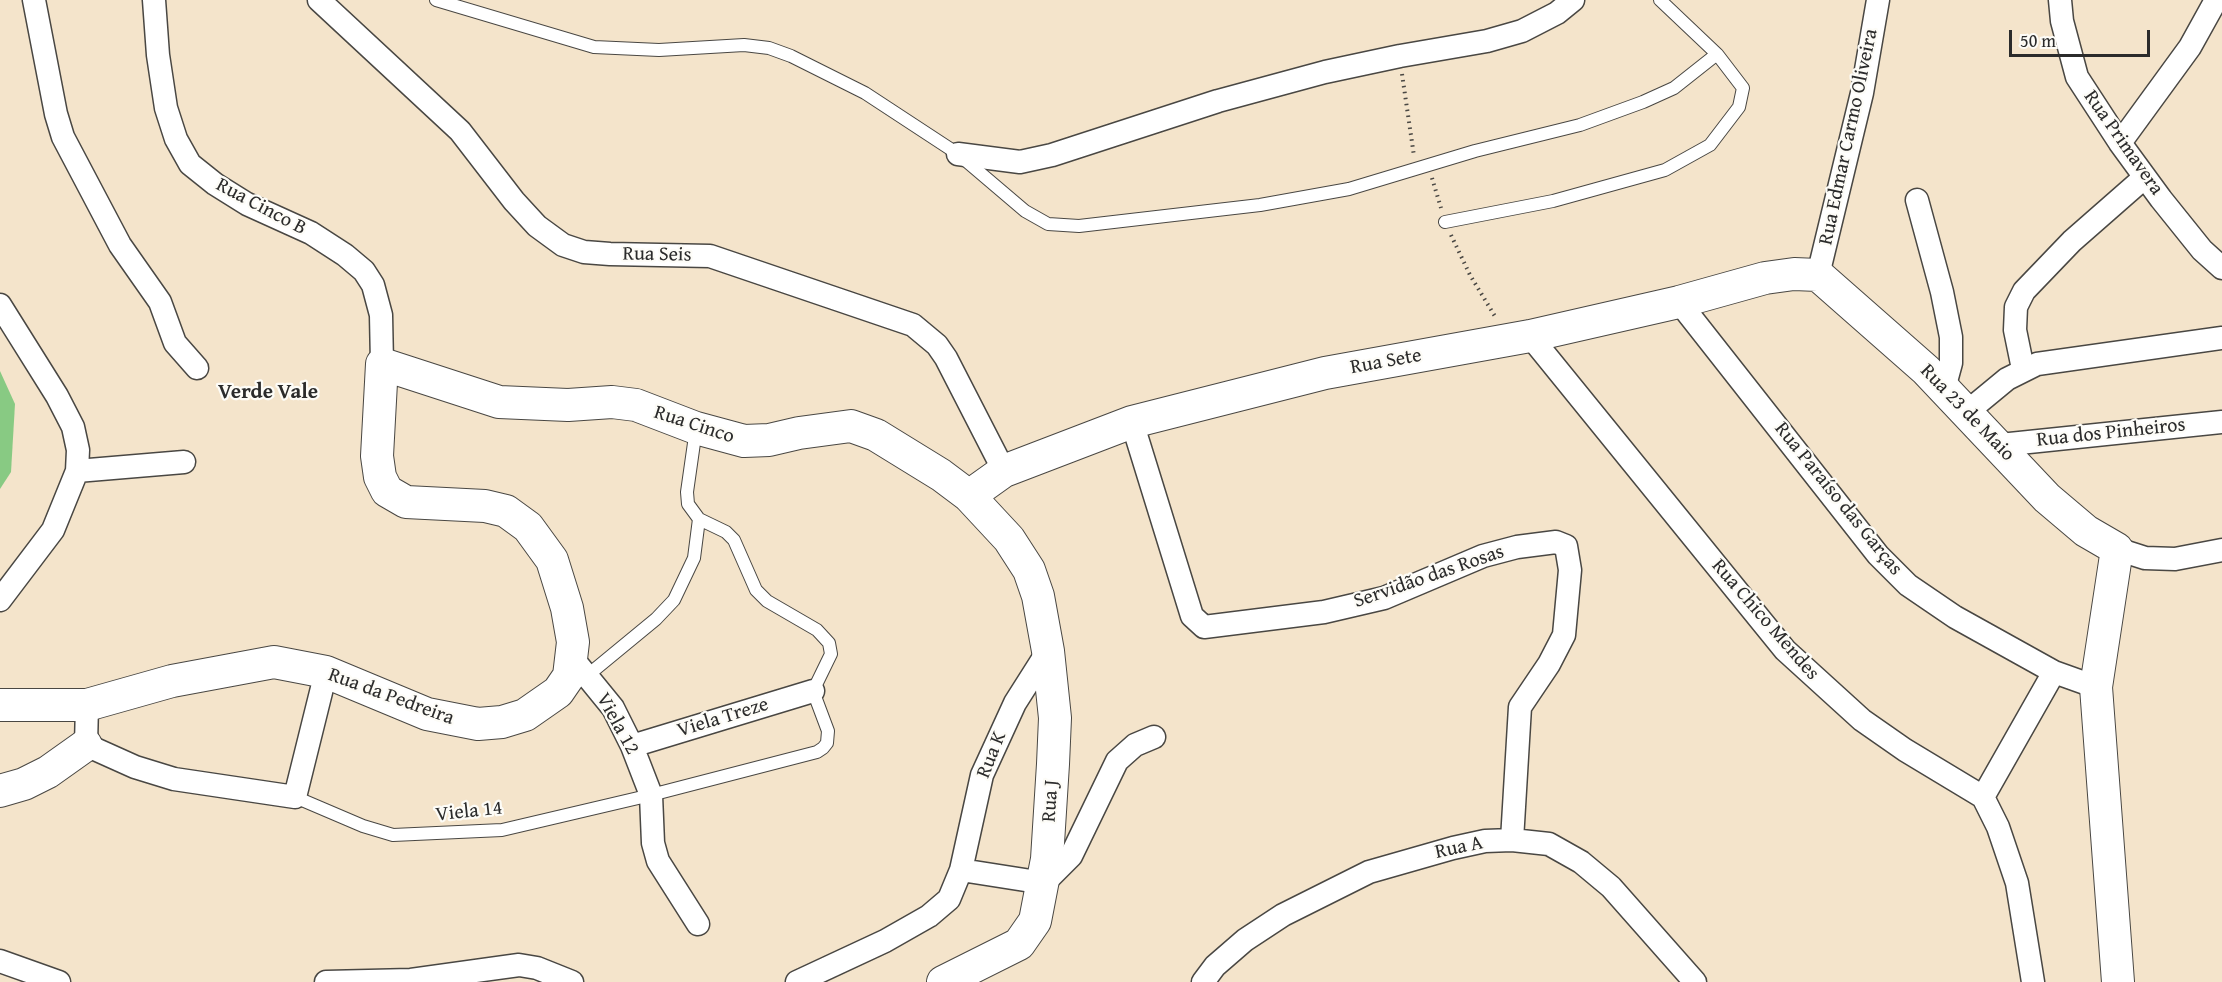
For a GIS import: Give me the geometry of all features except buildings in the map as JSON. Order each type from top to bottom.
[{"type":"street","points":[[34,0],[56,114],[63,137],[120,245],[160,302],[175,343],[197,368]]},
{"type":"street","name":"Rua Cinco B","points":[[154,0],[158,56],[166,108],[176,139],[190,164],[215,184],[247,204],[311,233],[345,255],[364,271],[373,285],[381,315],[382,364]]},
{"type":"street","name":"Rua Seis","points":[[319,0],[460,131],[514,201],[537,226],[563,245],[584,252],[601,254],[710,256],[913,325],[937,345],[946,358],[1004,471]]},
{"type":"street","points":[[958,154],[1020,162],[1052,155],[1218,101],[1400,56],[1487,41],[1522,31],[1557,13],[1573,0]]},
{"type":"street","name":"Rua Edmar Carmo Oliveira","points":[[1818,275],[1862,93],[1878,0]]},
{"type":"street","name":"Rua Primavera","points":[[2060,0],[2062,21],[2077,77],[2145,177],[2202,250],[2222,268]]},
{"type":"street","points":[[2120,143],[2164,86],[2190,47],[2216,0]]},
{"type":"street","points":[[2023,369],[2016,307],[2024,291],[2072,242],[2145,177]]},
{"type":"street","points":[[1917,200],[1942,292],[1951,337],[1951,363],[1944,388]]},
{"type":"street","name":"Rua Sete","points":[[969,496],[1004,471],[1132,422],[1325,373],[1519,338],[1679,302],[1765,278],[1794,274],[1818,275]]},
{"type":"street","name":"Rua 23 de Maio","points":[[1818,275],[1874,321],[1944,388],[2000,445],[2047,498],[2086,531],[2117,549]]},
{"type":"street","name":"Rua Paraíso das Garças","points":[[1679,302],[1878,555],[1908,585],[1955,617],[2054,672],[2096,687]]},
{"type":"street","points":[[0,305],[73,427],[78,450],[77,471],[53,530],[0,600]]},
{"type":"street","name":"Rua Chico Mendes","points":[[1519,338],[1785,650],[1862,720],[1905,750],[1983,797]]},
{"type":"street","points":[[1967,412],[2023,369],[2037,364],[2222,338]]},
{"type":"street","name":"Rua Cinco","points":[[382,364],[499,402],[533,405],[628,404],[696,428],[744,441],[769,440],[799,433],[851,426],[876,435],[906,452],[969,496],[1009,539],[1029,570]]},
{"type":"street","name":"Rua da Pedreira","points":[[0,705],[87,705],[172,681],[274,662],[326,672],[427,714],[478,724],[502,722],[525,715],[558,692],[569,676],[580,667],[567,608],[552,560],[528,527],[506,511],[485,506],[406,502],[387,491],[380,477],[377,456],[382,364]]},
{"type":"street","name":"Servidão das Rosas","points":[[1132,422],[1192,616],[1204,627],[1324,612],[1384,598],[1483,556],[1557,542],[1566,546],[1570,570],[1564,635],[1549,664],[1520,707],[1512,840]]},
{"type":"street","name":"Rua dos Pinheiros","points":[[2000,445],[2222,422]]},
{"type":"street","points":[[77,471],[184,462]]},
{"type":"street","points":[[2118,982],[2096,687],[2117,549],[2145,558],[2175,559],[2222,550]]},
{"type":"street","name":"Rua J","points":[[943,982],[1019,944],[1035,921],[1044,883],[1055,718],[1048,651],[1038,596],[1029,570]]},
{"type":"street","name":"Rua K","points":[[797,982],[929,916],[949,899],[961,870],[982,775],[1015,703],[1048,651]]},
{"type":"street","name":"Viela 12","points":[[580,667],[613,708],[632,746],[651,795],[653,843],[658,861],[698,924]]},
{"type":"street","points":[[86,745],[135,767],[174,779],[294,797],[326,672]]},
{"type":"street","points":[[2032,982],[2017,883],[1998,827],[1983,797],[2054,672]]},
{"type":"street","name":"Viela Treze","points":[[632,746],[813,691]]},
{"type":"street","points":[[86,745],[87,705]]},
{"type":"street","points":[[961,870],[1044,883],[1067,861],[1078,844],[1117,761],[1135,745],[1154,737]]},
{"type":"street","points":[[0,791],[24,784],[48,772],[86,745]]},
{"type":"street","name":"Rua A","points":[[1203,982],[1215,966],[1255,933],[1283,915],[1369,872],[1453,848],[1512,840],[1549,844],[1581,862],[1611,887],[1695,982]]},
{"type":"street","points":[[1666,948],[1680,982]]},
{"type":"street","points":[[0,961],[59,982]]},
{"type":"street","points":[[326,982],[417,981],[519,965],[537,968],[572,982]]},
{"type":"lane","points":[[436,0],[594,47],[659,50],[744,45],[769,48],[791,56],[865,93],[958,154],[1025,211],[1048,224],[1078,226],[1260,205],[1349,189],[1422,166],[1580,125],[1643,102],[1674,88],[1717,54]]},
{"type":"lane","points":[[1445,222],[1553,201],[1665,170],[1693,157],[1710,145],[1725,128],[1743,96],[1743,88],[1738,78],[1717,54],[1660,0]]},
{"type":"lane","points":[[696,428],[687,492],[688,504],[699,519],[726,532],[734,540],[756,590],[767,601],[825,637],[831,654],[813,691]]},
{"type":"lane","points":[[580,667],[656,619],[674,600],[694,558],[699,519]]},
{"type":"lane","name":"Viela 14","points":[[294,797],[363,826],[393,835],[416,836],[502,830],[651,795],[817,752],[827,743],[828,731],[813,691]]},
{"type":"path","points":[[1400,56],[1422,166],[1445,222],[1470,275],[1519,338]]},
{"type":"green space","points":[[0,371],[15,404],[11,472],[0,489]]},
{"type":"district","name":"Verde Vale","points":[[268,393]]}]
